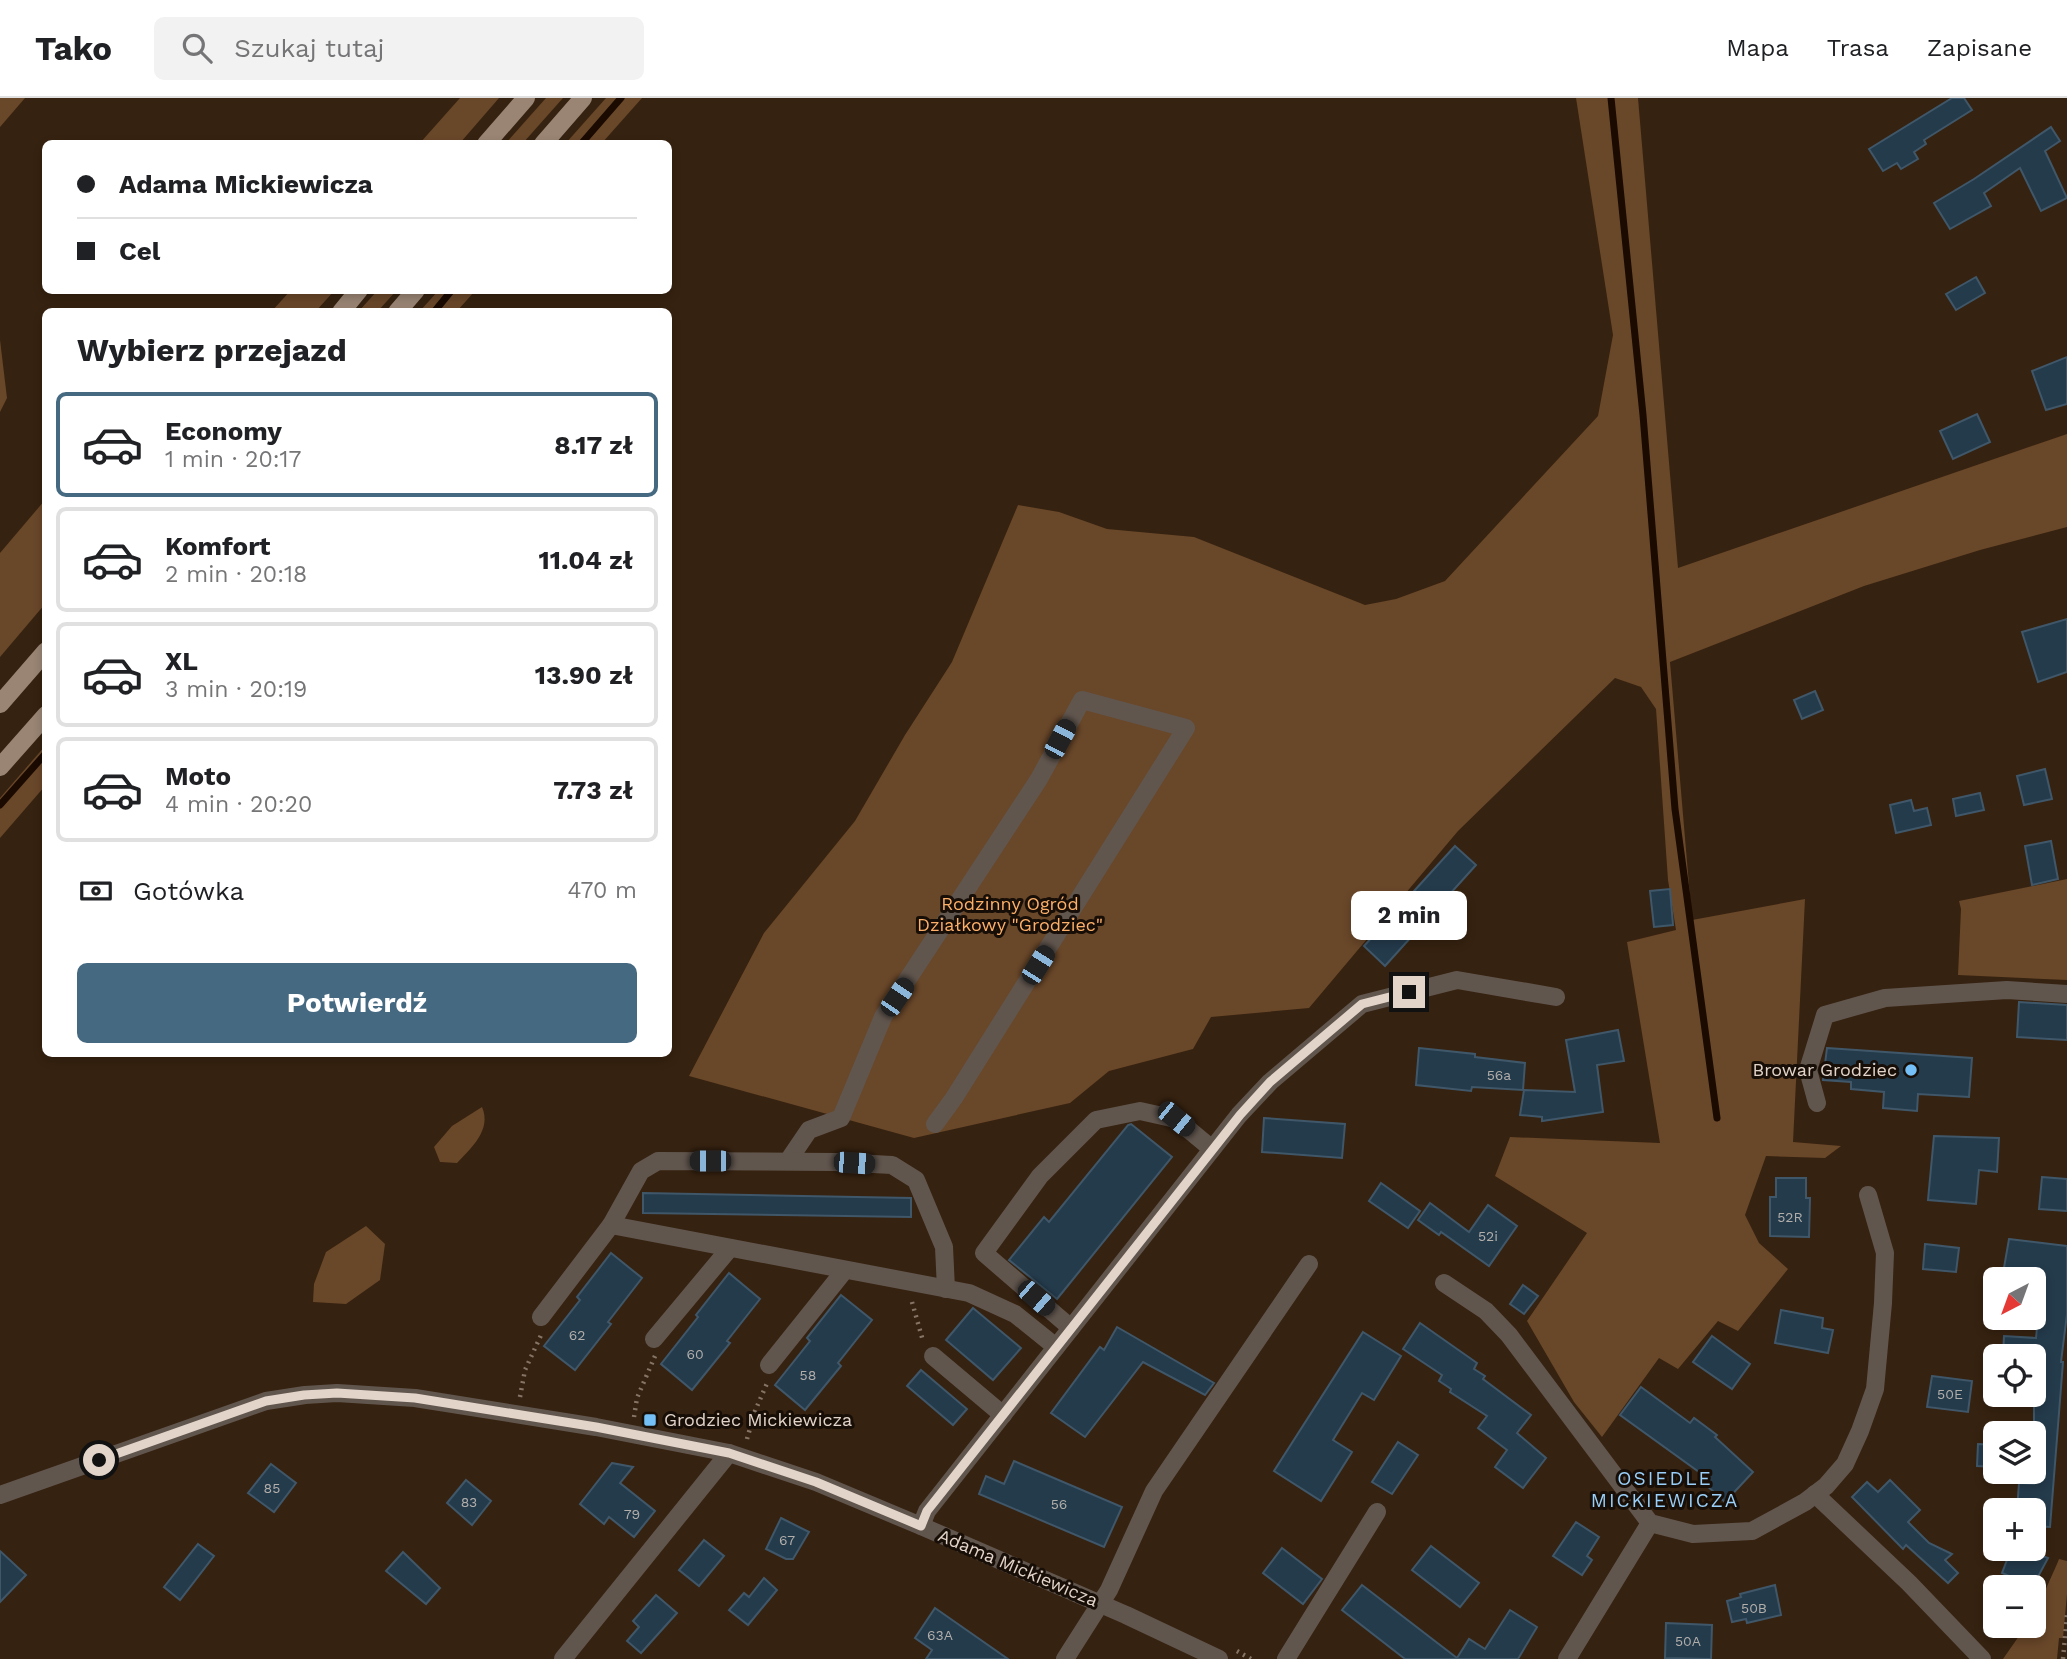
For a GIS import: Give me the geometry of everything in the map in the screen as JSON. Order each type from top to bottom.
[{"type":"main road","points":[[489,140],[526,98]]},
{"type":"main road","points":[[546,140],[583,98]]},
{"type":"main road","points":[[344,308],[356,294]]},
{"type":"main road","points":[[400,308],[413,294]]},
{"type":"main road","points":[[0,704],[42,656]]},
{"type":"main road","points":[[0,767],[42,720]]},
{"type":"street","points":[[788,1161],[809,1130],[841,1118],[883,1017],[1040,779],[1082,700],[1186,728],[954,1098],[935,1124]]},
{"type":"street","points":[[921,1526],[927,1511],[1240,1115],[1270,1082],[1362,1004],[1457,980],[1556,997]]},
{"type":"street","points":[[1816,1103],[1808,1070],[1825,1015],[1885,998],[2007,990],[2067,995]]},
{"type":"street","points":[[1071,1328],[984,1253],[1040,1176],[1096,1120],[1140,1111],[1176,1119],[1212,1149]]},
{"type":"street","points":[[541,1326],[611,1225],[641,1171],[658,1161],[788,1161],[892,1165],[916,1180],[944,1247],[946,1289]]},
{"type":"street","points":[[1444,1283],[1486,1311],[1509,1335],[1650,1523],[1693,1534],[1752,1531],[1826,1486],[1845,1464],[1875,1389],[1884,1303],[1885,1253],[1868,1195]]},
{"type":"street","points":[[611,1225],[969,1293],[1015,1314],[1056,1347]]},
{"type":"street","points":[[654,1339],[730,1248]]},
{"type":"street","points":[[1065,1659],[1115,1579],[1154,1491],[1309,1264]]},
{"type":"street","points":[[768,1373],[845,1270]]},
{"type":"street","points":[[933,1356],[1003,1415]]},
{"type":"street","name":"Adama Mickiewicza","points":[[0,1495],[266,1401],[337,1393],[415,1398],[596,1427],[729,1453],[816,1482],[1100,1604],[1223,1653]]},
{"type":"street","points":[[563,1659],[729,1453]]},
{"type":"street","points":[[1815,1494],[1909,1583],[1982,1659]]},
{"type":"street","points":[[1286,1659],[1377,1512]]},
{"type":"street","points":[[1567,1659],[1650,1523]]},
{"type":"path","points":[[909,1293],[924,1345],[933,1356]]},
{"type":"path","points":[[520,1402],[525,1370],[541,1326]]},
{"type":"path","points":[[633,1421],[637,1398],[654,1359]]},
{"type":"path","points":[[746,1443],[768,1373]]},
{"type":"path","points":[[2063,1659],[2067,1615]]},
{"type":"path","points":[[1223,1653],[1251,1659]]},
{"type":"green space","points":[[0,98],[25,98],[0,127]]},
{"type":"green space","points":[[460,98],[499,98],[463,140],[423,140]]},
{"type":"green space","points":[[546,98],[563,98],[526,140],[509,140]]},
{"type":"green space","points":[[606,98],[642,98],[605,140],[569,140]]},
{"type":"green space","name":"Rodzinny Ogród Działkowy \"Grodziec\"","points":[[1576,98],[1638,98],[1678,568],[2067,434],[2067,527],[1980,550],[1864,586],[1670,662],[1692,920],[1805,899],[1793,1142],[1841,1146],[1825,1158],[1766,1156],[1745,1215],[1759,1243],[1788,1269],[1738,1331],[1718,1321],[1678,1369],[1659,1358],[1602,1437],[1574,1402],[1527,1321],[1587,1233],[1495,1176],[1510,1137],[1660,1143],[1627,942],[1676,930],[1668,880],[1656,709],[1641,687],[1615,678],[1458,831],[1309,1008],[1211,1017],[1193,1049],[1109,1071],[1070,1103],[914,1138],[689,1076],[764,933],[855,821],[905,735],[952,662],[1018,505],[1059,512],[1107,529],[1194,537],[1365,605],[1396,599],[1445,581],[1598,416],[1613,335]]},
{"type":"green space","points":[[287,294],[331,294],[319,308],[275,308]]},
{"type":"green space","points":[[374,294],[393,294],[381,308],[362,308]]},
{"type":"green space","points":[[435,294],[472,294],[460,308],[423,308]]},
{"type":"green space","points":[[0,340],[7,398],[0,412]]},
{"type":"green space","points":[[42,504],[42,608],[0,657],[0,553]]},
{"type":"green space","points":[[42,749],[42,789],[0,838],[0,798]]},
{"type":"green space","points":[[2067,879],[2067,980],[1958,975],[1961,909],[1959,901]]},
{"type":"green space","points":[[482,1107],[484,1123],[474,1145],[457,1163],[440,1162],[434,1147],[452,1126]]},
{"type":"green space","points":[[366,1226],[385,1244],[380,1280],[346,1304],[313,1302],[314,1284],[326,1252]]},
{"type":"green space","points":[[2059,1559],[2067,1561],[2063,1638],[2059,1638],[2057,1659],[2003,1659],[2018,1638],[2046,1638],[2046,1588]]},
{"type":"building","points":[[1952,98],[1964,98],[1972,110],[1924,140],[1926,144],[1914,152],[1918,159],[1901,169],[1897,163],[1883,171],[1869,149]]},
{"type":"building","points":[[2051,127],[2060,141],[2045,151],[2067,198],[2041,211],[2020,168],[1984,193],[1991,206],[1950,229],[1934,203]]},
{"type":"building","points":[[1976,277],[1985,293],[1956,310],[1946,294]]},
{"type":"building","points":[[2067,357],[2067,404],[2046,410],[2032,371]]},
{"type":"building","points":[[1977,414],[1990,442],[1953,459],[1940,431]]},
{"type":"building","points":[[2067,619],[2067,672],[2038,682],[2022,632]]},
{"type":"building","points":[[1815,691],[1823,710],[1802,719],[1794,700]]},
{"type":"building","points":[[2045,769],[2052,799],[2024,805],[2017,776]]},
{"type":"building","points":[[1980,793],[1984,810],[1956,816],[1953,799]]},
{"type":"building","points":[[1911,800],[1914,811],[1927,808],[1931,825],[1896,833],[1890,805]]},
{"type":"building","points":[[2051,841],[2058,879],[2032,885],[2025,846]]},
{"type":"building","points":[[1455,846],[1476,865],[1385,966],[1364,946]]},
{"type":"building","points":[[1670,889],[1673,925],[1654,927],[1650,891]]},
{"type":"building","points":[[2019,1002],[2067,1005],[2067,1040],[2017,1037]]},
{"type":"building","points":[[1618,1030],[1624,1061],[1597,1065],[1603,1112],[1542,1121],[1542,1117],[1520,1115],[1524,1090],[1575,1092],[1566,1040]]},
{"type":"building","points":[[1419,1048],[1525,1063],[1523,1090],[1472,1087],[1471,1091],[1416,1085]]},
{"type":"building","name":"Browar Grodziec","points":[[1827,1048],[1972,1058],[1969,1097],[1918,1094],[1917,1111],[1883,1108],[1884,1092],[1851,1089],[1851,1082],[1823,1080]]},
{"type":"building","points":[[1264,1118],[1345,1124],[1342,1158],[1262,1152]]},
{"type":"building","points":[[1131,1124],[1172,1157],[1057,1299],[1009,1260],[1044,1217],[1049,1222]]},
{"type":"building","points":[[1934,1136],[1999,1138],[1997,1172],[1979,1170],[1976,1204],[1928,1200]]},
{"type":"building","points":[[2042,1177],[2067,1179],[2067,1211],[2039,1209]]},
{"type":"building","points":[[1776,1178],[1806,1178],[1806,1198],[1810,1198],[1809,1237],[1770,1236],[1770,1197],[1776,1197]]},
{"type":"building","points":[[1381,1183],[1420,1211],[1408,1228],[1369,1201]]},
{"type":"building","points":[[643,1193],[911,1198],[911,1217],[643,1213]]},
{"type":"building","points":[[1430,1203],[1469,1232],[1488,1205],[1517,1226],[1489,1266],[1441,1232],[1439,1235],[1418,1220]]},
{"type":"building","points":[[2009,1239],[2067,1246],[2067,1314],[2061,1362],[2050,1527],[2046,1527],[2046,1498],[2018,1498],[2019,1484],[2046,1484],[2046,1421],[2034,1421],[2034,1407],[2046,1407],[2046,1344],[2004,1344],[2004,1336],[2036,1338],[2037,1330],[2046,1330],[2046,1267],[2004,1267]]},
{"type":"building","points":[[1925,1244],[1959,1248],[1956,1272],[1923,1269]]},
{"type":"building","points":[[611,1253],[642,1278],[575,1370],[544,1346],[580,1300],[577,1297]]},
{"type":"building","points":[[729,1273],[760,1299],[727,1341],[730,1343],[692,1390],[661,1364]]},
{"type":"building","points":[[1523,1285],[1538,1296],[1524,1314],[1510,1304]]},
{"type":"building","points":[[841,1295],[872,1320],[838,1363],[841,1366],[805,1410],[775,1385],[810,1341],[807,1338]]},
{"type":"building","points":[[973,1308],[1021,1348],[993,1380],[946,1340]]},
{"type":"building","points":[[1781,1310],[1823,1318],[1822,1328],[1833,1330],[1828,1353],[1775,1343]]},
{"type":"building","points":[[1420,1323],[1477,1363],[1474,1369],[1485,1376],[1483,1379],[1531,1415],[1517,1433],[1546,1458],[1523,1488],[1495,1467],[1507,1450],[1478,1428],[1487,1416],[1450,1392],[1451,1389],[1439,1381],[1442,1375],[1403,1349]]},
{"type":"building","points":[[1117,1327],[1214,1383],[1205,1395],[1143,1362],[1085,1437],[1051,1413],[1100,1347],[1104,1350]]},
{"type":"building","points":[[1363,1332],[1401,1356],[1374,1400],[1362,1393],[1333,1440],[1352,1452],[1321,1501],[1274,1471]]},
{"type":"building","points":[[1712,1336],[1750,1364],[1732,1389],[1693,1362]]},
{"type":"building","points":[[921,1370],[967,1409],[953,1425],[907,1386]]},
{"type":"building","points":[[1932,1376],[1972,1381],[1968,1412],[1927,1407]]},
{"type":"building","points":[[1641,1387],[1690,1423],[1694,1418],[1717,1435],[1715,1437],[1753,1472],[1725,1502],[1706,1485],[1710,1480],[1620,1415]]},
{"type":"building","points":[[1398,1442],[1418,1455],[1392,1494],[1372,1482]]},
{"type":"building","points":[[1978,1444],[1983,1444],[1983,1466],[1977,1466]]},
{"type":"building","points":[[1014,1461],[1122,1507],[1104,1547],[979,1494],[986,1476],[1004,1484]]},
{"type":"building","points":[[612,1463],[633,1467],[620,1483],[655,1511],[634,1537],[609,1517],[604,1524],[580,1504]]},
{"type":"building","points":[[271,1464],[296,1483],[274,1512],[248,1493]]},
{"type":"building","points":[[466,1480],[491,1501],[472,1525],[447,1503]]},
{"type":"building","points":[[1890,1480],[1920,1510],[1908,1522],[1929,1543],[1952,1554],[1945,1560],[1958,1573],[1948,1583],[1906,1545],[1903,1549],[1852,1497],[1867,1482],[1878,1492]]},
{"type":"building","points":[[781,1518],[809,1532],[793,1559],[786,1559],[766,1549]]},
{"type":"building","points":[[1576,1522],[1599,1537],[1587,1556],[1592,1560],[1582,1575],[1553,1556]]},
{"type":"building","points":[[704,1540],[724,1556],[699,1586],[679,1570]]},
{"type":"building","points":[[198,1544],[214,1556],[180,1600],[164,1587]]},
{"type":"building","points":[[1431,1546],[1479,1583],[1460,1607],[1412,1570]]},
{"type":"building","points":[[1282,1548],[1322,1579],[1303,1604],[1263,1573]]},
{"type":"building","points":[[0,1551],[26,1575],[0,1602]]},
{"type":"building","points":[[403,1552],[440,1588],[426,1604],[386,1571]]},
{"type":"building","points":[[2048,1558],[2039,1575],[2002,1573],[2007,1561],[2046,1561]]},
{"type":"building","points":[[764,1578],[777,1590],[748,1625],[729,1610],[744,1593],[749,1597]]},
{"type":"building","points":[[1362,1585],[1457,1658],[1469,1639],[1485,1649],[1510,1610],[1537,1627],[1518,1659],[1405,1659],[1342,1610]]},
{"type":"building","points":[[1775,1585],[1781,1615],[1747,1623],[1746,1619],[1732,1622],[1727,1601],[1741,1597],[1740,1594]]},
{"type":"building","points":[[656,1595],[677,1613],[641,1653],[627,1641],[639,1627],[633,1621]]},
{"type":"building","points":[[935,1608],[1008,1659],[926,1659],[932,1650],[915,1638]]},
{"type":"building","points":[[1666,1623],[1712,1625],[1711,1659],[1665,1658]]},
{"type":"waterway","points":[[584,140],[621,98]]},
{"type":"waterway","points":[[1611,98],[1643,415],[1675,809],[1717,1118]]},
{"type":"waterway","points":[[437,308],[449,294]]},
{"type":"waterway","points":[[0,805],[42,758]]},
{"type":"place","name":"Browar Grodziec","points":[[1911,1070]]},
{"type":"place","name":"Grodziec Mickiewicza","points":[[650,1420]]},
{"type":"district","name":"OSIEDLE MICKIEWICZA","points":[[1665,1489]]},
{"type":"route","points":[[99,1460],[266,1401],[337,1393],[415,1398],[596,1427],[729,1453],[816,1482],[921,1526],[927,1511],[1240,1115],[1270,1082],[1362,1004],[1409,992]]}]
